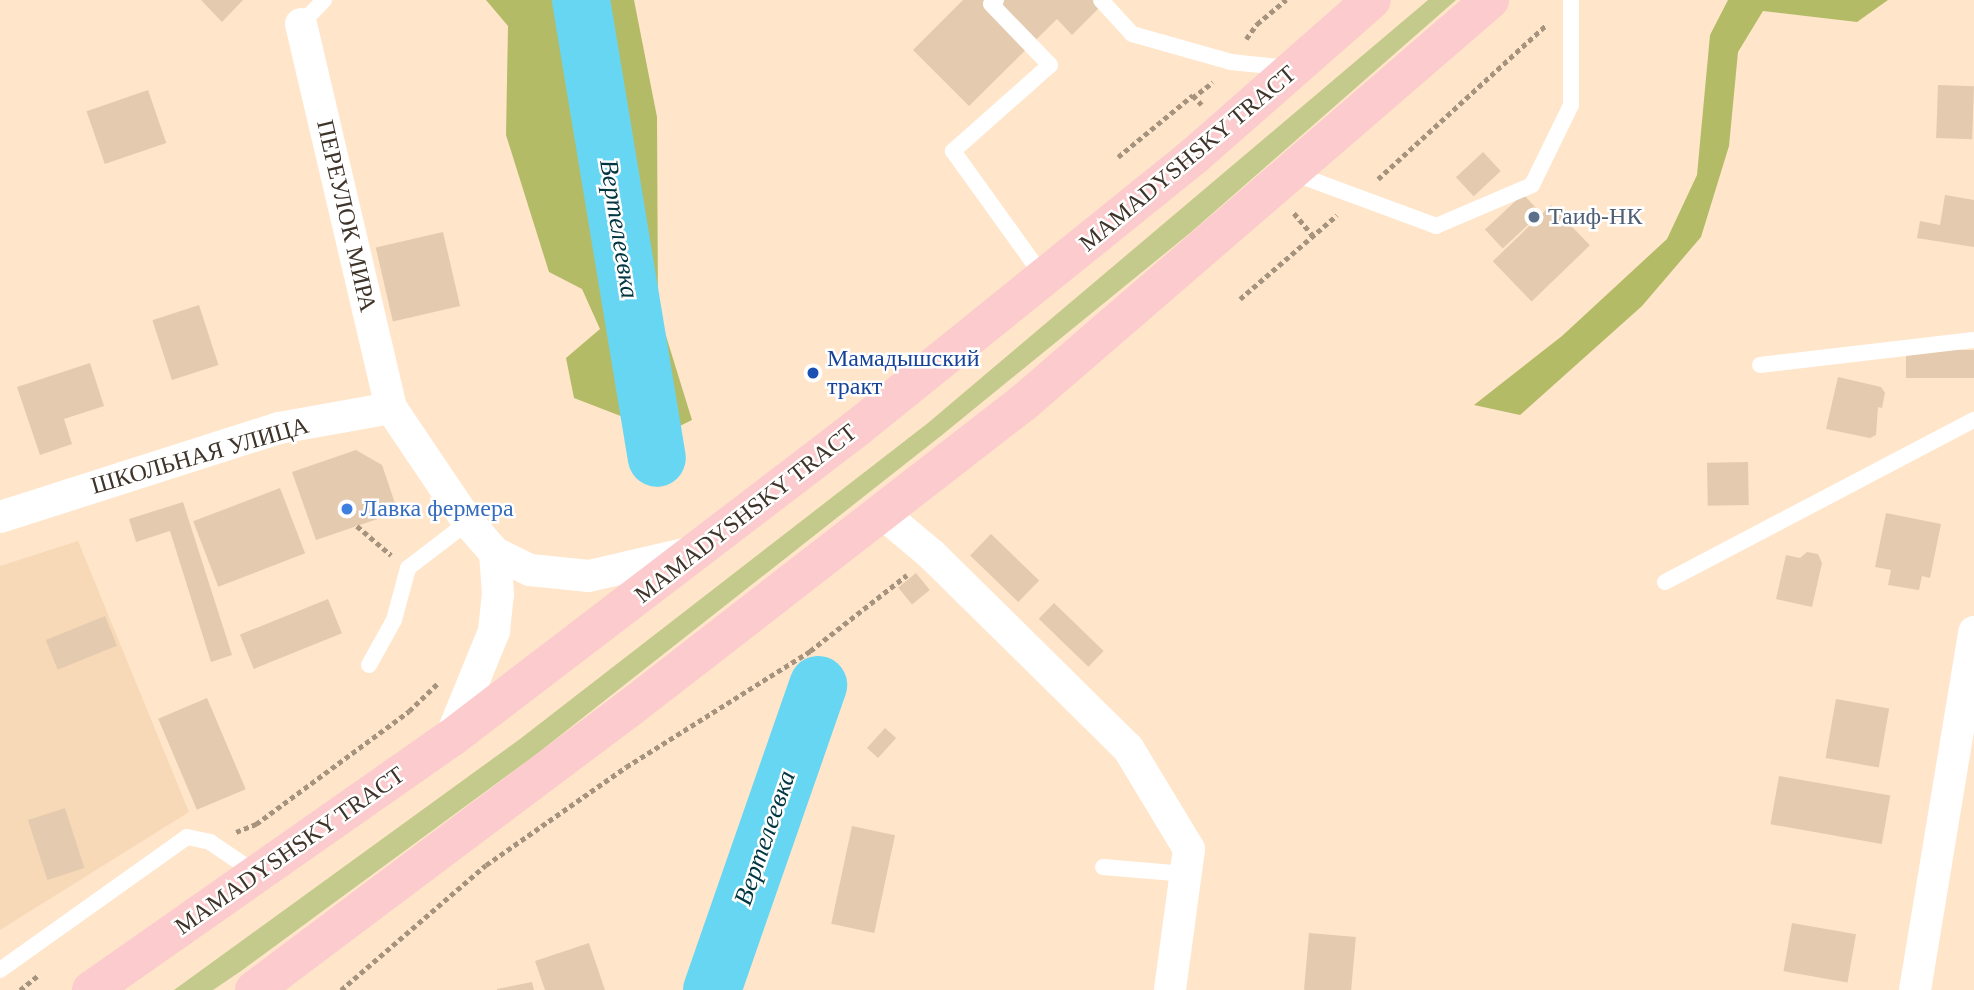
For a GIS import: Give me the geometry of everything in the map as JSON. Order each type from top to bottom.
[{"type":"main road","name":"MAMADYSHSKY TRACT","points":[[91,990],[450,740],[698,551],[1045,279],[1295,69],[1372,0]]},
{"type":"main road","points":[[254,990],[1023,403],[1490,0]]},
{"type":"street","name":"ПЕРЕУЛОК МИРА","points":[[301,24],[391,408]]},
{"type":"street","name":"ШКОЛЬНАЯ УЛИЦА","points":[[0,517],[279,428],[391,408]]},
{"type":"street","points":[[391,408],[468,522],[495,553],[530,570],[589,576],[698,551]]},
{"type":"street","points":[[882,513],[932,555],[1128,748],[1187,862],[1170,990]]},
{"type":"street","points":[[450,740],[494,631],[498,594],[495,553]]},
{"type":"street","points":[[1915,990],[1974,632]]},
{"type":"lane","points":[[301,24],[324,0]]},
{"type":"lane","points":[[996,0],[991,4],[1050,65],[953,151],[1045,279]]},
{"type":"lane","points":[[1101,0],[1132,34],[1231,62],[1295,69]]},
{"type":"lane","points":[[1291,172],[1436,226],[1532,185],[1571,105],[1571,1]]},
{"type":"lane","points":[[1760,365],[1974,340]]},
{"type":"lane","points":[[1665,582],[1974,420]]},
{"type":"lane","points":[[369,665],[394,620],[408,568],[468,522]]},
{"type":"lane","points":[[0,970],[187,838],[209,842],[258,874]]},
{"type":"lane","points":[[1103,867],[1187,862]]},
{"type":"path","points":[[1313,237],[1240,299],[1357,197],[1571,1]]},
{"type":"path","points":[[1118,157],[1193,95]]},
{"type":"path","points":[[357,526],[408,568]]},
{"type":"path","points":[[341,990],[486,865],[626,766],[810,651],[932,555]]},
{"type":"path","points":[[209,842],[256,824],[408,711],[443,678]]},
{"type":"path","points":[[20,990],[41,974]]},
{"type":"shaded area","points":[[78,541],[189,812],[0,930],[0,566]]},
{"type":"green space","points":[[486,0],[634,0],[657,117],[658,310],[692,420],[637,447],[631,420],[574,398],[566,358],[600,329],[582,289],[549,272],[506,135],[508,26]]},
{"type":"green space","points":[[1428,0],[1456,0],[1190,233],[942,435],[538,753],[241,971],[213,990],[174,990],[520,739],[928,423]]},
{"type":"green space","points":[[1728,0],[1888,0],[1857,22],[1763,11],[1738,52],[1729,146],[1701,237],[1642,306],[1520,415],[1474,405],[1562,336],[1667,239],[1697,175],[1710,35]]},
{"type":"building","points":[[201,0],[243,0],[222,22]]},
{"type":"building","points":[[963,0],[1107,0],[1072,35],[1057,19],[969,106],[913,50]]},
{"type":"building","points":[[1938,85],[1974,86],[1972,139],[1936,138]]},
{"type":"building","points":[[148,90],[166,143],[105,164],[87,111]]},
{"type":"building","points":[[1483,152],[1501,171],[1474,196],[1456,177]]},
{"type":"building","points":[[1523,194],[1541,213],[1503,248],[1485,229]]},
{"type":"building","points":[[1945,195],[1974,200],[1974,247],[1917,238],[1920,221],[1940,225]]},
{"type":"building","points":[[1551,205],[1590,245],[1532,302],[1493,261]]},
{"type":"building","points":[[443,232],[460,306],[393,322],[376,248]]},
{"type":"building","points":[[199,305],[218,365],[172,380],[152,320]]},
{"type":"building","points":[[1906,350],[1974,350],[1974,378],[1906,378]]},
{"type":"building","points":[[90,363],[104,406],[64,419],[72,444],[40,455],[17,387]]},
{"type":"building","points":[[1838,377],[1881,387],[1885,393],[1882,408],[1878,407],[1876,435],[1870,438],[1826,429]]},
{"type":"building","points":[[356,450],[382,465],[398,512],[316,540],[292,472]]},
{"type":"building","points":[[1748,462],[1749,505],[1708,506],[1707,463]]},
{"type":"building","points":[[280,488],[305,553],[218,587],[193,521]]},
{"type":"building","points":[[183,502],[232,655],[211,662],[170,531],[136,542],[129,519]]},
{"type":"building","points":[[1886,513],[1941,524],[1930,578],[1922,576],[1919,590],[1888,585],[1891,570],[1875,567]]},
{"type":"building","points":[[991,534],[1039,581],[1018,602],[970,556]]},
{"type":"building","points":[[1807,552],[1818,554],[1822,563],[1812,607],[1776,599],[1786,555],[1800,558]]},
{"type":"building","points":[[916,573],[930,590],[912,605],[898,587]]},
{"type":"building","points":[[328,599],[342,633],[254,669],[240,635]]},
{"type":"building","points":[[1054,603],[1104,651],[1088,667],[1039,619]]},
{"type":"building","points":[[105,616],[117,646],[58,670],[46,640]]},
{"type":"building","points":[[207,698],[246,789],[197,810],[158,719]]},
{"type":"building","points":[[1836,699],[1889,708],[1879,767],[1826,758]]},
{"type":"building","points":[[885,728],[896,738],[878,758],[867,748]]},
{"type":"building","points":[[1779,776],[1890,796],[1882,844],[1770,824]]},
{"type":"building","points":[[65,808],[84,868],[47,880],[28,820]]},
{"type":"building","points":[[852,826],[895,835],[874,933],[831,924]]},
{"type":"building","points":[[1792,923],[1856,934],[1848,983],[1783,971]]},
{"type":"building","points":[[1309,933],[1356,937],[1351,990],[1304,990]]},
{"type":"building","points":[[589,943],[605,990],[545,990],[535,961]]},
{"type":"building","points":[[532,982],[534,990],[497,990],[497,989]]},
{"type":"waterway","name":"Вертелеевка","points":[[581,0],[657,458]]},
{"type":"waterway","name":"Вертелеевка","points":[[712,990],[818,685]]},
{"type":"place","name":"Таиф-НК","points":[[1534,217]]},
{"type":"place","name":"Мамадышский тракт","points":[[813,373]]},
{"type":"place","name":"Лавка фермера","points":[[347,509]]}]
